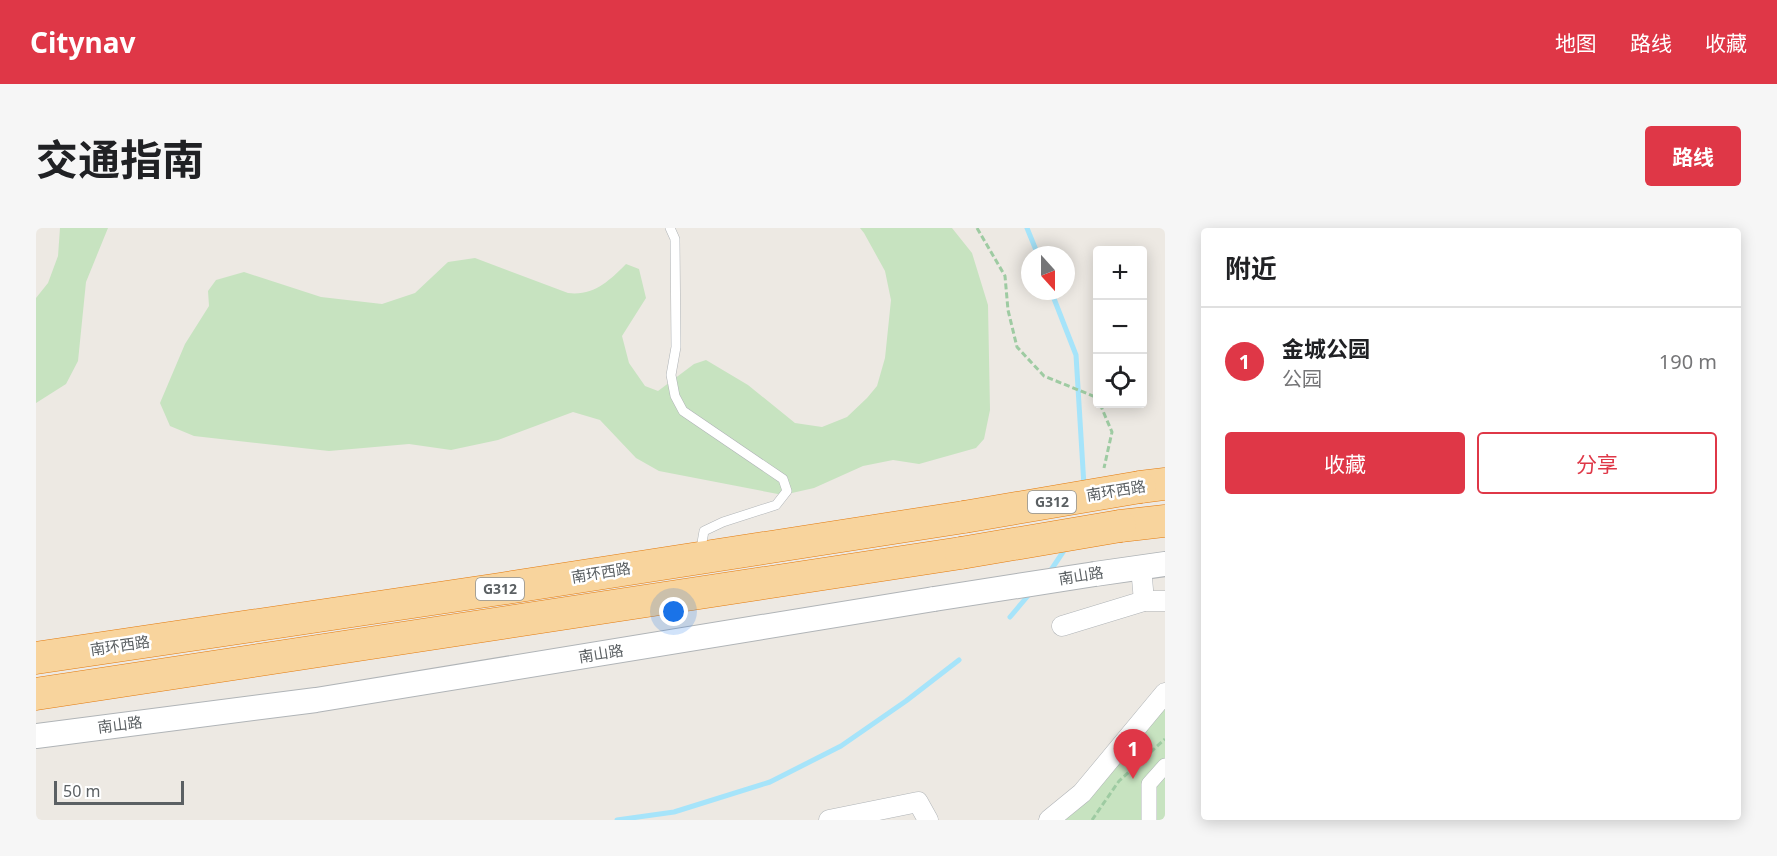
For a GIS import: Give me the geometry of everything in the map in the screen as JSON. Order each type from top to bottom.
[{"type":"highway","name":"南环西路","points":[[36,658],[699,558],[1152,486]]},
{"type":"highway","name":"G312","points":[[36,694],[961,553],[1120,526],[1165,521]]},
{"type":"street","name":"南山路","points":[[36,736],[316,700],[934,599],[1165,564]]},
{"type":"street","points":[[1141,567],[1144,601]]},
{"type":"street","points":[[1062,626],[1144,601],[1165,601]]},
{"type":"street","points":[[1049,820],[1082,793],[1165,693]]},
{"type":"street","points":[[1149,820],[1149,784],[1165,766]]},
{"type":"street","points":[[829,820],[918,802],[928,820]]},
{"type":"lane","points":[[670,228],[675,239],[676,347],[671,375],[675,396],[683,411],[783,479],[787,491],[776,505],[723,522],[704,531],[699,558]]},
{"type":"path","points":[[977,228],[1005,276],[1008,310],[1017,347],[1044,376],[1093,396]]},
{"type":"path","points":[[1092,820],[1119,781],[1165,740]]},
{"type":"green space","points":[[60,228],[108,228],[86,282],[78,361],[66,384],[36,403],[36,298],[48,283],[58,256]]},
{"type":"green space","points":[[860,228],[952,228],[972,253],[988,305],[990,410],[984,439],[976,448],[919,464],[893,460],[863,466],[814,488],[783,495],[659,471],[636,458],[600,420],[573,412],[498,440],[451,450],[409,444],[329,451],[194,436],[170,426],[160,403],[185,344],[209,306],[208,291],[216,280],[244,272],[321,297],[382,304],[415,293],[448,262],[475,258],[568,293],[593,290],[626,264],[639,269],[646,298],[622,336],[629,363],[645,386],[658,391],[694,364],[706,360],[748,385],[795,423],[822,427],[847,417],[867,398],[877,386],[885,358],[891,300],[885,271]]},
{"type":"green space","points":[[1165,706],[1165,820],[1063,820]]},
{"type":"waterway","points":[[1027,228],[1034,246]]},
{"type":"waterway","points":[[1055,300],[1076,355],[1084,486]]},
{"type":"waterway","points":[[1049,573],[1067,546]]},
{"type":"waterway","points":[[1010,617],[1032,591]]},
{"type":"waterway","points":[[617,820],[674,812],[770,782],[841,746],[906,701],[959,660]]},
{"type":"place","name":"金城公园","points":[[1133,779]]}]
